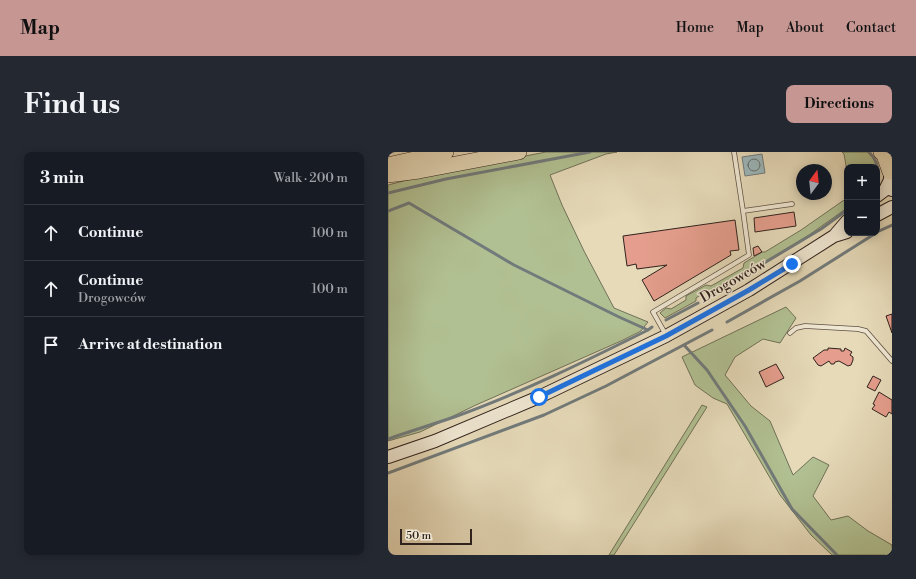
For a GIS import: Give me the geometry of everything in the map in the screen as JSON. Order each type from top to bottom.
[{"type":"highway","points":[[388,158],[433,152]]},
{"type":"highway","points":[[388,165],[446,152]]},
{"type":"highway","points":[[388,175],[419,171],[519,152]]},
{"type":"highway","points":[[881,152],[884,155],[891,177]]},
{"type":"highway","points":[[388,180],[419,171]]},
{"type":"main road","points":[[880,194],[885,190],[891,177]]},
{"type":"main road","points":[[880,214],[892,207]]},
{"type":"main road","name":"Drogowców","points":[[834,236],[844,224]]},
{"type":"main road","name":"Drogowców","points":[[388,457],[435,441],[539,397],[666,336],[749,290],[834,236],[844,233]]},
{"type":"lane","points":[[666,336],[653,312],[749,255],[734,152]]},
{"type":"lane","points":[[743,211],[792,204]]},
{"type":"lane","points":[[790,333],[796,328],[805,326],[858,329],[866,331],[892,361]]},
{"type":"green space","points":[[546,152],[617,152],[606,154],[550,175],[562,205],[584,251],[614,308],[648,322],[641,331],[621,341],[476,405],[420,432],[388,441],[388,185],[427,175]]},
{"type":"green space","points":[[842,152],[867,152],[874,159],[876,164],[846,164],[844,154]]},
{"type":"green space","points":[[844,200],[844,210],[809,235],[713,293],[707,294],[705,292],[696,298],[696,301],[665,318],[660,313],[666,308],[671,309],[686,300],[686,296],[706,285],[711,286],[743,268],[744,263],[801,230]]},
{"type":"green space","points":[[786,307],[796,318],[780,343],[763,339],[735,357],[725,375],[751,406],[770,421],[793,475],[813,457],[829,465],[813,496],[831,520],[848,516],[868,531],[892,545],[892,555],[832,555],[811,535],[780,495],[727,404],[713,398],[695,385],[682,357]]},
{"type":"green space","points":[[702,405],[707,407],[614,555],[609,555]]},
{"type":"water","points":[[762,154],[765,173],[745,176],[742,157]]},
{"type":"building","points":[[794,212],[796,226],[755,232],[754,218]]},
{"type":"building","points":[[735,220],[739,250],[730,251],[731,255],[654,301],[642,280],[667,265],[637,269],[636,264],[627,266],[623,236]]},
{"type":"building","points":[[758,246],[762,252],[754,256],[753,248]]},
{"type":"building","points":[[892,314],[892,333],[886,316]]},
{"type":"building","points":[[828,348],[841,349],[841,351],[844,351],[845,348],[852,352],[850,355],[853,357],[851,365],[848,366],[839,361],[831,364],[829,361],[821,366],[818,365],[813,358],[824,350],[828,350]]},
{"type":"building","points":[[776,364],[784,378],[766,387],[759,372]]},
{"type":"building","points":[[873,376],[881,380],[875,391],[867,387]]},
{"type":"building","points":[[879,392],[892,400],[892,414],[889,412],[886,417],[872,409],[875,405],[873,404]]},
{"type":"waterway","points":[[388,193],[446,179],[590,152]]},
{"type":"waterway","points":[[869,152],[877,164]]},
{"type":"waterway","points":[[388,211],[409,203],[514,265],[619,317],[648,330],[652,327]]},
{"type":"waterway","points":[[709,296],[821,229],[844,212]]},
{"type":"waterway","points":[[880,231],[892,225]]},
{"type":"waterway","points":[[727,322],[800,281],[871,236]]},
{"type":"waterway","points":[[666,320],[698,303]]},
{"type":"waterway","points":[[388,439],[457,416],[506,397],[578,365],[648,330]]},
{"type":"waterway","points":[[388,473],[544,415],[606,386],[712,330]]},
{"type":"waterway","points":[[684,345],[707,370],[745,426],[792,509],[837,555]]},
{"type":"route","points":[[539,397],[666,336],[749,290],[792,264]]}]
